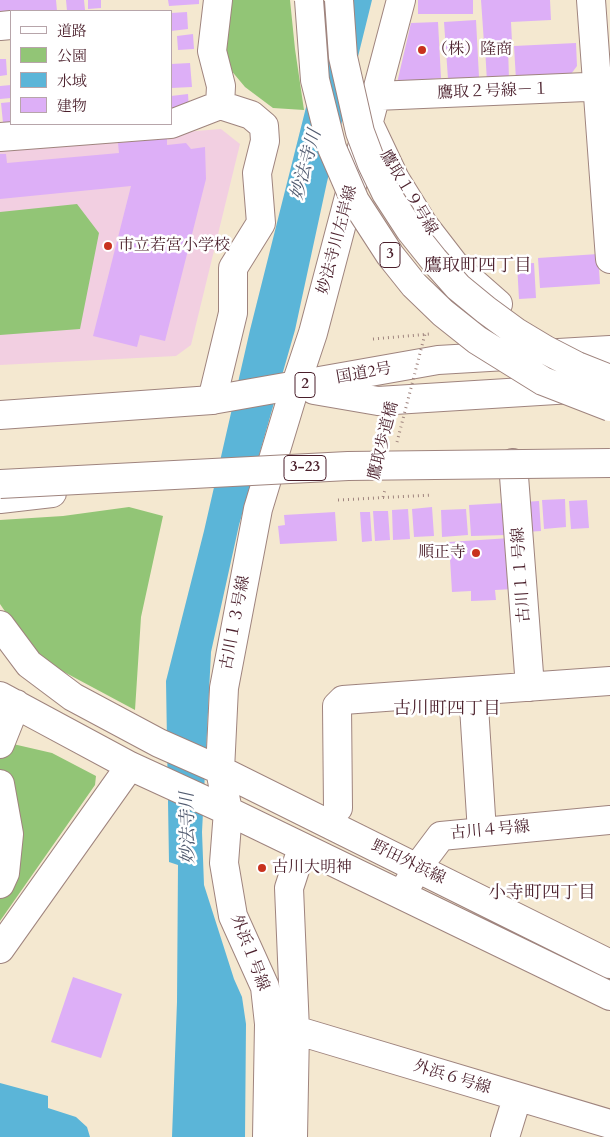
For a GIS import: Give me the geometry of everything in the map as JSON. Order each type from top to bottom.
[{"type":"main road","points":[[218,0],[212,51],[221,86],[220,105]]},
{"type":"main road","name":"3","points":[[310,0],[315,80],[332,148],[355,200],[390,255],[414,285],[443,313],[477,340],[543,382],[610,407]]},
{"type":"main road","name":"3","points":[[339,0],[343,58],[360,132],[372,164],[386,193],[410,230],[452,280],[486,310],[516,332],[546,350],[610,379]]},
{"type":"main road","name":"妙法寺川左岸線","points":[[267,477],[314,333],[401,0]]},
{"type":"main road","points":[[591,0],[604,87],[610,259]]},
{"type":"main road","name":"鷹取２号線－１","points":[[376,96],[604,87]]},
{"type":"main road","points":[[172,124],[220,105],[251,115],[264,126],[265,140],[257,173],[261,224],[233,268],[233,313],[212,400]]},
{"type":"main road","name":"鷹取１９号線","points":[[369,124],[395,179],[422,224],[457,268],[501,307],[519,319]]},
{"type":"main road","points":[[0,137],[158,125]]},
{"type":"main road","name":"国道2号","points":[[0,415],[212,400],[295,387],[438,360],[610,350]]},
{"type":"main road","points":[[295,387],[378,401],[610,387]]},
{"type":"main road","points":[[0,499],[63,492],[267,477],[610,458]]},
{"type":"main road","name":"古川１１号線","points":[[513,463],[530,687]]},
{"type":"main road","name":"3-23","points":[[0,484],[348,466],[610,463]]},
{"type":"main road","name":"古川１３号線","points":[[213,767],[224,688],[258,509],[267,477]]},
{"type":"main road","name":"野田外浜線","points":[[0,625],[29,664],[72,697],[159,743],[213,767],[610,964]]},
{"type":"main road","points":[[338,808],[337,706],[343,700],[610,681]]},
{"type":"main road","points":[[473,691],[482,832]]},
{"type":"main road","points":[[0,744],[8,700],[130,766],[0,949]]},
{"type":"main road","name":"野田外浜線","points":[[130,766],[610,996]]},
{"type":"main road","name":"外浜１号線","points":[[213,767],[224,863],[233,916],[265,987],[269,1024],[267,1137]]},
{"type":"main road","points":[[0,784],[9,834],[5,873],[0,884]]},
{"type":"main road","name":"古川４号線","points":[[402,896],[417,868],[441,836],[610,820]]},
{"type":"main road","points":[[293,1137],[295,1030],[289,888],[302,848]]},
{"type":"main road","name":"外浜６号線","points":[[295,1030],[517,1098],[610,1124]]},
{"type":"main road","points":[[505,1137],[517,1098]]},
{"type":"path","name":"鷹取歩道橋","points":[[373,339],[425,334],[395,449]]},
{"type":"path","name":"鷹取歩道橋","points":[[383,497],[386,487]]},
{"type":"path","points":[[338,500],[432,495]]},
{"type":"shaded area","name":"市立若宮小学校","points":[[221,129],[240,144],[191,345],[176,356],[0,365],[0,147]]},
{"type":"green space","points":[[226,0],[290,0],[304,110],[273,108],[245,87],[230,69],[223,44]]},
{"type":"green space","points":[[77,204],[99,233],[80,329],[0,335],[0,212]]},
{"type":"green space","points":[[129,507],[163,516],[141,617],[135,710],[36,657],[0,604],[0,520],[63,516]]},
{"type":"green space","points":[[0,741],[52,753],[96,776],[95,785],[0,921]]},
{"type":"water","name":"妙法寺川","points":[[333,0],[372,0],[327,182],[295,330],[239,525],[211,652],[202,832],[204,885],[234,979],[242,997],[246,1024],[245,1137],[172,1137],[177,1002],[178,865],[169,862],[166,681],[204,531],[250,330]]},
{"type":"water","points":[[0,1083],[48,1096],[48,1108],[76,1117],[87,1127],[90,1137],[0,1137]]},
{"type":"building","points":[[0,0],[56,0],[57,10],[10,10],[10,15],[0,16]]},
{"type":"building","points":[[66,0],[84,0],[85,10],[67,10]]},
{"type":"building","points":[[88,0],[101,0],[101,8],[88,9]]},
{"type":"building","points":[[168,0],[199,0],[199,4],[169,6]]},
{"type":"building","points":[[418,0],[473,0],[473,14],[418,14]]},
{"type":"building","points":[[481,0],[550,0],[551,20],[511,22],[512,42],[484,43]]},
{"type":"building","points":[[187,12],[188,29],[172,31],[172,13]]},
{"type":"building","points":[[476,20],[479,77],[448,79],[444,22]]},
{"type":"building","name":"（株）隆商","points":[[438,22],[441,78],[397,83],[411,23]]},
{"type":"building","points":[[193,34],[194,49],[178,50],[177,36]]},
{"type":"building","points":[[576,43],[577,66],[568,78],[516,80],[514,46]]},
{"type":"building","points":[[508,46],[509,80],[487,82],[485,47]]},
{"type":"building","points":[[0,59],[6,59],[7,75],[0,76]]},
{"type":"building","points":[[190,63],[192,87],[172,88],[172,64]]},
{"type":"building","points":[[10,85],[10,98],[0,99],[0,86]]},
{"type":"building","points":[[188,94],[189,109],[172,111],[172,96]]},
{"type":"building","points":[[10,102],[10,123],[3,123],[1,103]]},
{"type":"building","points":[[167,138],[167,145],[186,143],[191,149],[205,147],[206,179],[165,341],[140,335],[137,347],[93,336],[131,186],[0,199],[0,154],[6,154],[7,163],[119,153],[118,143]]},
{"type":"building","points":[[598,254],[600,284],[540,288],[538,258]]},
{"type":"building","points":[[534,263],[536,298],[519,299],[517,264]]},
{"type":"building","points":[[565,499],[566,527],[544,529],[542,500]]},
{"type":"building","points":[[587,500],[589,528],[571,529],[569,501]]},
{"type":"building","points":[[539,501],[541,531],[526,532],[524,502]]},
{"type":"building","points":[[504,503],[506,535],[471,536],[469,505]]},
{"type":"building","points":[[432,507],[434,536],[414,537],[412,509]]},
{"type":"building","points":[[408,509],[410,539],[393,540],[392,510]]},
{"type":"building","points":[[466,509],[468,535],[442,537],[441,510]]},
{"type":"building","points":[[373,511],[388,511],[390,540],[375,541]]},
{"type":"building","points":[[335,512],[337,541],[280,544],[278,526],[285,525],[284,515]]},
{"type":"building","points":[[360,512],[370,512],[372,541],[362,542]]},
{"type":"building","points":[[510,538],[514,589],[495,590],[496,600],[471,601],[471,591],[452,592],[449,542]]},
{"type":"building","points":[[73,977],[122,994],[101,1058],[51,1042]]},
{"type":"place","name":"（株）隆商","points":[[422,50]]},
{"type":"place","name":"市立若宮小学校","points":[[108,246]]},
{"type":"place","name":"順正寺","points":[[476,553]]},
{"type":"place","name":"古川大明神","points":[[262,868]]},
{"type":"district","name":"鷹取町四丁目","points":[[478,267]]},
{"type":"district","name":"古川町四丁目","points":[[447,710]]},
{"type":"district","name":"小寺町四丁目","points":[[542,894]]}]
